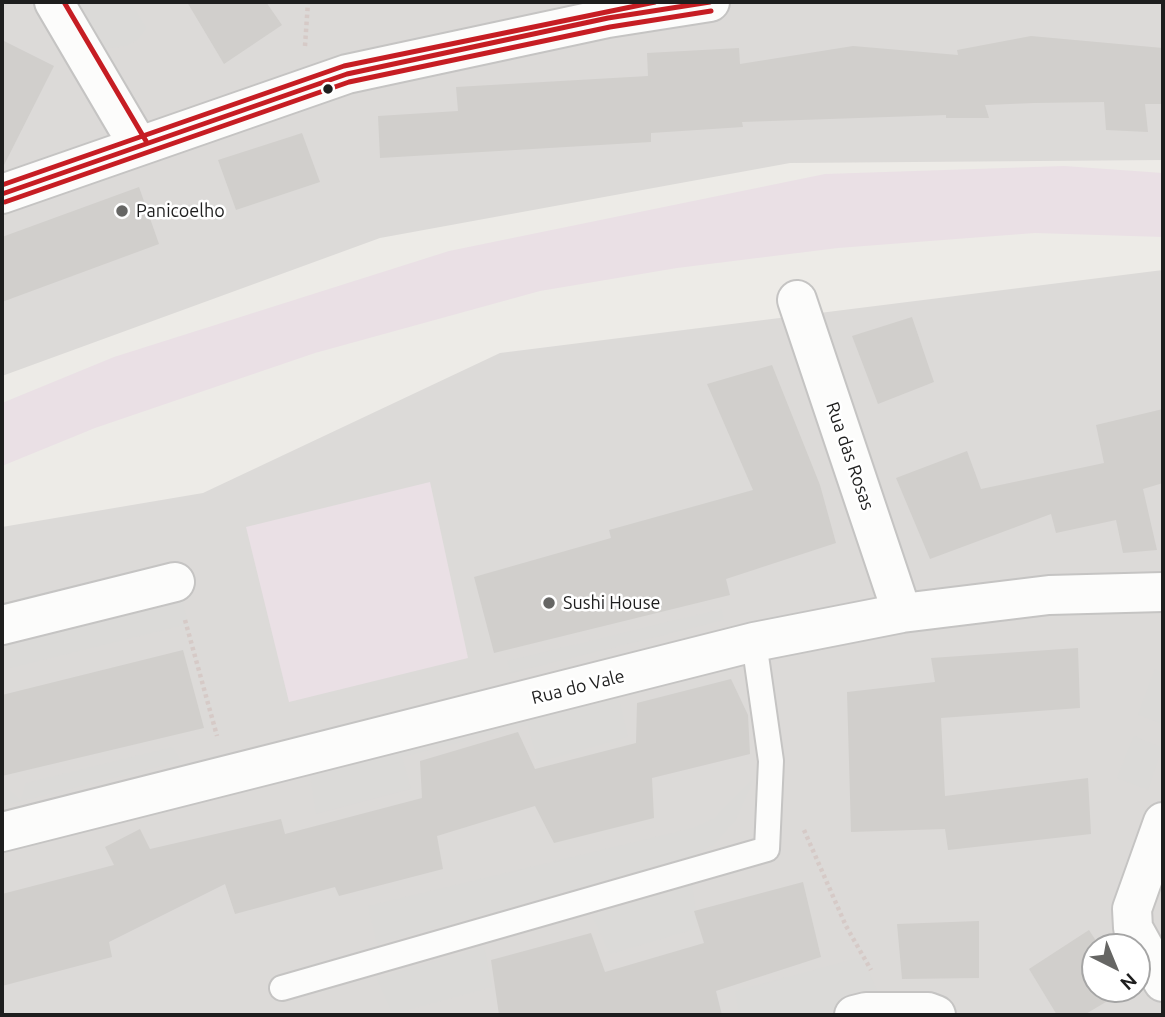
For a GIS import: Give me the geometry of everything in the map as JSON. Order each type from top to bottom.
[{"type":"street","points":[[54,2],[138,145]]},
{"type":"street","points":[[2,194],[347,74],[691,3]]},
{"type":"street","name":"Rua das Rosas","points":[[797,300],[902,613]]},
{"type":"street","points":[[2,625],[175,582]]},
{"type":"street","name":"Rua do Vale","points":[[2,832],[754,642],[902,613],[1049,595],[1163,592]]},
{"type":"street","points":[[1163,822],[1132,909],[1133,928],[1163,982]]},
{"type":"street","points":[[872,1014],[936,1015]]},
{"type":"lane","points":[[282,988],[767,849],[771,761],[754,642]]},
{"type":"path","points":[[175,582],[228,775]]},
{"type":"path","points":[[802,823],[846,926],[878,980],[872,1014]]},
{"type":"shaded area","points":[[2,2],[1163,2],[1163,160],[790,163],[380,238],[2,376]]},
{"type":"shaded area","points":[[76,2],[130,2],[146,28],[137,40],[126,46],[104,49]]},
{"type":"shaded area","points":[[1064,166],[1163,173],[1163,237],[1035,233],[838,248],[677,268],[540,291],[315,353],[95,428],[2,466],[2,403],[114,357],[449,251],[825,174]]},
{"type":"shaded area","points":[[1163,270],[1163,1015],[2,1015],[2,527],[203,493],[500,353]]},
{"type":"shaded area","points":[[430,482],[468,658],[289,702],[246,527]]},
{"type":"shaded area","points":[[181,594],[188,624],[2,670],[2,639]]},
{"type":"shaded area","points":[[721,609],[724,620],[511,673],[507,661]]},
{"type":"shaded area","points":[[1155,669],[1163,673],[1163,724],[1138,715]]},
{"type":"shaded area","points":[[617,692],[628,737],[538,762],[528,725],[402,757],[411,789],[316,814],[309,769]]},
{"type":"shaded area","points":[[1134,736],[1162,747],[1148,790],[1117,778]]},
{"type":"shaded area","points":[[172,747],[181,761],[2,806],[2,784],[21,801],[26,783]]},
{"type":"shaded area","points":[[754,778],[736,819],[713,845],[692,856],[377,944],[368,906],[693,828],[715,818]]},
{"type":"shaded area","points":[[692,885],[698,928],[610,954],[592,915]]},
{"type":"shaded area","points":[[484,947],[492,987],[393,1014],[377,978]]},
{"type":"shaded area","points":[[862,957],[880,997],[812,1015],[739,1015],[735,991]]},
{"type":"building","points":[[187,2],[266,2],[282,25],[224,64]]},
{"type":"building","points":[[1031,36],[1163,48],[1163,104],[1145,104],[1148,132],[1106,130],[1104,102],[1034,103],[985,105],[989,118],[946,118],[946,115],[742,122],[743,127],[651,133],[651,142],[380,158],[378,116],[458,111],[456,87],[648,76],[647,53],[739,48],[740,64],[853,46],[958,55],[957,50]]},
{"type":"building","points":[[2,40],[54,66],[2,169]]},
{"type":"building","points":[[302,133],[320,182],[236,210],[218,160]]},
{"type":"building","points":[[139,187],[159,244],[2,302],[2,237]]},
{"type":"building","points":[[912,317],[934,382],[878,404],[852,336]]},
{"type":"building","points":[[772,365],[820,485],[836,543],[726,579],[730,595],[494,653],[474,577],[611,538],[609,530],[753,490],[707,384]]},
{"type":"building","points":[[1163,409],[1163,483],[1143,489],[1157,550],[1123,553],[1116,520],[1056,533],[1051,514],[930,559],[896,478],[967,451],[981,489],[1104,463],[1096,425]]},
{"type":"building","points":[[1078,648],[1080,708],[941,718],[945,796],[1088,778],[1091,834],[948,850],[945,829],[851,832],[847,692],[935,682],[931,658]]},
{"type":"building","points":[[183,650],[204,728],[2,776],[2,695]]},
{"type":"building","points":[[731,679],[748,715],[750,754],[652,778],[654,818],[554,843],[535,806],[437,836],[443,869],[339,896],[335,887],[235,914],[225,884],[109,942],[112,957],[2,986],[2,894],[114,865],[105,847],[140,829],[150,849],[281,819],[285,834],[422,798],[420,761],[518,732],[535,769],[636,743],[637,703]]},
{"type":"building","points":[[803,882],[821,957],[716,991],[722,1015],[499,1015],[491,960],[591,933],[605,972],[704,943],[694,911]]},
{"type":"building","points":[[979,921],[979,978],[902,979],[897,924]]},
{"type":"building","points":[[1081,935],[1081,1003],[1104,1003],[1084,1015],[1057,1015],[1029,969]]},
{"type":"transit line","points":[[64,2],[146,141]]},
{"type":"transit line","points":[[2,185],[344,66],[655,2]]},
{"type":"transit line","points":[[2,194],[347,74],[608,18],[710,2]]},
{"type":"transit line","points":[[5,202],[349,82],[610,27],[711,11]]},
{"type":"place","name":"Panicoelho","points":[[122,211]]},
{"type":"place","name":"Sushi House","points":[[549,603]]}]
